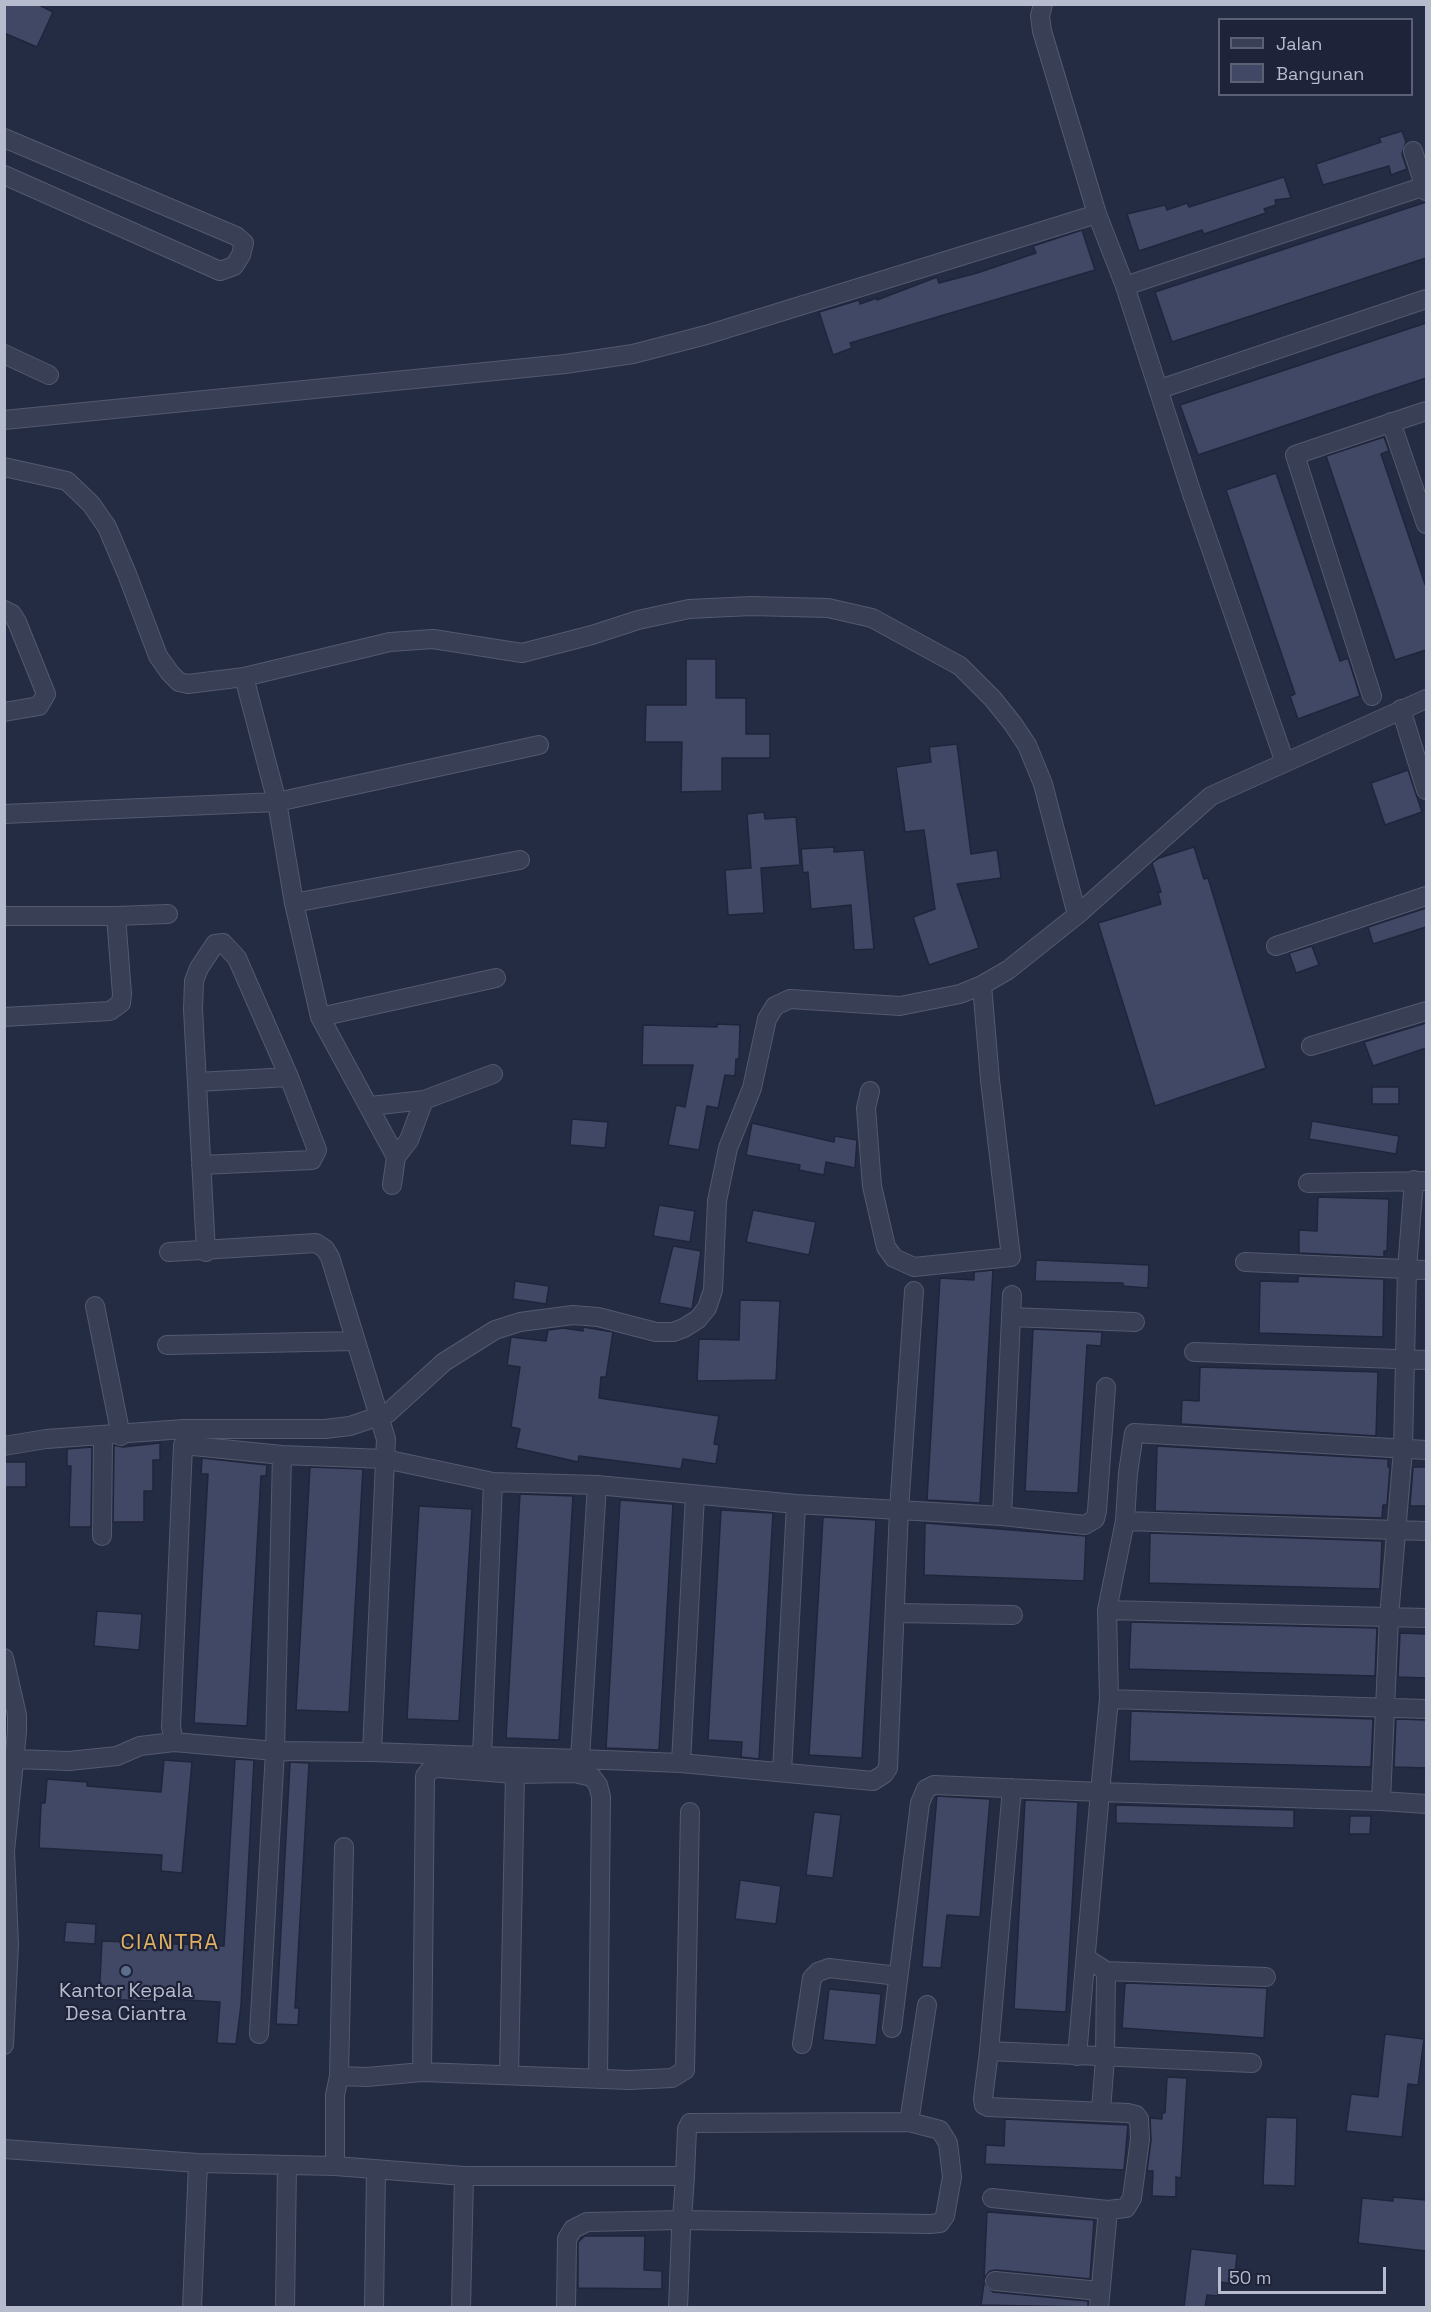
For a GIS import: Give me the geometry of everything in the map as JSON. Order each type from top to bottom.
[{"type":"street","points":[[1043,4],[1040,16],[1042,31],[1097,213],[1125,286],[1192,494],[1282,754]]},
{"type":"street","points":[[4,138],[236,236],[244,243],[241,255],[234,267],[220,271],[4,176]]},
{"type":"street","points":[[1125,286],[1426,189],[1413,151]]},
{"type":"street","points":[[4,420],[565,364],[633,354],[706,335],[1097,213]]},
{"type":"street","points":[[1160,389],[1426,299]]},
{"type":"street","points":[[4,354],[49,375]]},
{"type":"street","points":[[1372,696],[1294,455],[1426,411]]},
{"type":"street","points":[[1391,423],[1426,524]]},
{"type":"street","points":[[4,467],[67,481],[92,504],[107,527],[158,656],[179,682],[188,684],[244,677],[390,642],[433,639],[522,653],[638,620],[689,609],[750,606],[828,608],[872,618],[960,666],[993,699],[1013,724],[1027,745],[1043,784],[1077,915]]},
{"type":"street","points":[[4,610],[12,614],[17,622],[46,694],[39,706],[4,712]]},
{"type":"street","points":[[244,677],[277,802],[294,903],[321,1017],[396,1157]]},
{"type":"street","points":[[4,1446],[46,1439],[184,1430],[325,1429],[350,1426],[381,1417],[398,1405],[444,1362],[495,1330],[520,1322],[548,1316],[598,1317],[634,1328],[673,1332],[698,1319],[707,1308],[713,1290],[717,1201],[728,1148],[752,1088],[767,1020],[775,1006],[790,999],[900,1006],[960,994],[982,985],[1008,970],[1077,915],[1211,796],[1426,699]]},
{"type":"street","points":[[1401,709],[1426,790]]},
{"type":"street","points":[[4,814],[277,802],[539,745]]},
{"type":"street","points":[[294,903],[520,860]]},
{"type":"street","points":[[1276,946],[1426,896]]},
{"type":"street","points":[[4,916],[168,914]]},
{"type":"street","points":[[4,1017],[115,1010],[121,1003],[122,994],[116,915]]},
{"type":"street","points":[[201,1165],[308,1161],[315,1157],[317,1150],[289,1077],[237,958],[223,943],[215,944],[208,953],[194,981],[197,1082],[201,1165],[206,1252]]},
{"type":"street","points":[[321,1017],[496,978]]},
{"type":"street","points":[[870,1091],[866,1108],[872,1186],[886,1247],[894,1258],[914,1267],[1011,1257],[990,1080],[982,985]]},
{"type":"street","points":[[1311,1046],[1426,1011]]},
{"type":"street","points":[[370,1106],[424,1100],[494,1074]]},
{"type":"street","points":[[197,1082],[289,1077]]},
{"type":"street","points":[[392,1185],[396,1157],[409,1140],[424,1100]]},
{"type":"street","points":[[1308,1183],[1420,1180],[1407,1269],[1407,1360],[1403,1450],[1389,1617],[1381,1801]]},
{"type":"street","points":[[169,1252],[320,1245],[330,1257],[386,1439],[372,1752]]},
{"type":"street","points":[[1245,1262],[1426,1270]]},
{"type":"street","points":[[16,1759],[88,1759],[117,1756],[140,1746],[174,1742],[275,1751],[372,1752],[681,1763],[864,1782],[873,1781],[884,1774],[888,1768],[899,1510],[914,1291]]},
{"type":"street","points":[[1002,1516],[1012,1296]]},
{"type":"street","points":[[96,1306],[112,1436],[102,1536]]},
{"type":"street","points":[[1011,1317],[1135,1322]]},
{"type":"street","points":[[167,1345],[356,1341]]},
{"type":"street","points":[[1194,1352],[1426,1360]]},
{"type":"street","points":[[174,1742],[171,1727],[183,1445],[282,1455],[385,1459],[494,1482],[597,1485],[796,1504],[1002,1516],[1085,1525],[1095,1519],[1106,1387]]},
{"type":"street","points":[[1077,2056],[1109,1699],[1107,1610],[1125,1521],[1128,1473],[1134,1432],[1426,1450]]},
{"type":"street","points":[[259,2034],[275,1751],[282,1455]]},
{"type":"street","points":[[482,1756],[494,1482]]},
{"type":"street","points":[[579,1759],[597,1485]]},
{"type":"street","points":[[681,1763],[695,1495]]},
{"type":"street","points":[[782,1772],[796,1504]]},
{"type":"street","points":[[1125,1521],[1426,1531]]},
{"type":"street","points":[[1107,1610],[1426,1618]]},
{"type":"street","points":[[896,1613],[1013,1615]]},
{"type":"street","points":[[4,1658],[16,1715],[16,1759],[5,1851],[9,1944],[4,2045]]},
{"type":"street","points":[[1109,1699],[1426,1709]]},
{"type":"street","points":[[422,2072],[425,1776],[430,1770],[437,1768],[514,1774],[588,1775],[600,1788],[598,2079]]},
{"type":"street","points":[[509,2075],[514,1774]]},
{"type":"street","points":[[892,2028],[920,1803],[926,1789],[934,1785],[1426,1804]]},
{"type":"street","points":[[992,2198],[1108,2210],[1123,2209],[1130,2204],[1136,2176],[1140,2124],[1136,2115],[1101,2111],[1000,2109],[984,2105],[1012,1788]]},
{"type":"street","points":[[339,2076],[367,2077],[422,2072],[598,2079],[672,2078],[687,2067],[690,1812]]},
{"type":"street","points":[[335,2166],[335,2095],[339,2076],[344,1847]]},
{"type":"street","points":[[1086,1958],[1106,1971],[1266,1977]]},
{"type":"street","points":[[802,2043],[812,1978],[818,1972],[829,1968],[898,1976]]},
{"type":"street","points":[[1101,2111],[1105,2058],[1106,1971]]},
{"type":"street","points":[[909,2122],[927,2005]]},
{"type":"street","points":[[988,2051],[1252,2063]]},
{"type":"street","points":[[566,2307],[567,2239],[573,2229],[587,2222],[682,2220],[940,2223],[945,2216],[952,2176],[948,2143],[940,2130],[934,2126],[909,2122],[694,2122],[687,2129],[682,2220],[678,2307]]},
{"type":"street","points":[[4,2149],[198,2163],[335,2166],[464,2176],[685,2176]]},
{"type":"street","points":[[192,2307],[198,2163]]},
{"type":"street","points":[[285,2307],[287,2165]]},
{"type":"street","points":[[374,2307],[376,2170]]},
{"type":"street","points":[[461,2307],[464,2176]]},
{"type":"street","points":[[995,2281],[1100,2299],[1108,2210]]},
{"type":"building","points":[[4,4],[37,4],[53,12],[37,47],[4,33]]},
{"type":"building","points":[[1402,131],[1406,142],[1402,154],[1407,169],[1391,175],[1389,166],[1323,185],[1316,164],[1381,142],[1379,138]]},
{"type":"building","points":[[1284,177],[1291,198],[1275,200],[1276,205],[1264,209],[1266,213],[1204,234],[1202,230],[1139,251],[1127,214],[1165,205],[1167,210],[1187,203],[1189,207]]},
{"type":"building","points":[[1426,202],[1426,258],[1172,342],[1155,292]]},
{"type":"building","points":[[1082,230],[1095,270],[850,343],[852,348],[833,355],[819,312],[859,300],[860,304],[877,298],[877,300],[937,277],[939,283],[977,273],[1036,253],[1033,246]]},
{"type":"building","points":[[1426,323],[1426,378],[1198,455],[1180,405]]},
{"type":"building","points":[[1384,437],[1389,451],[1381,454],[1426,587],[1426,650],[1395,660],[1326,456]]},
{"type":"building","points":[[1276,473],[1340,661],[1348,658],[1360,696],[1298,719],[1290,696],[1295,694],[1226,490]]},
{"type":"building","points":[[686,659],[716,659],[716,698],[746,698],[746,734],[770,734],[770,758],[722,758],[722,791],[681,792],[682,742],[645,742],[646,705],[686,705]]},
{"type":"building","points":[[957,744],[971,854],[997,850],[1001,878],[957,884],[979,948],[929,965],[913,917],[935,909],[924,830],[905,832],[896,767],[931,762],[929,747]]},
{"type":"building","points":[[1408,770],[1422,812],[1385,825],[1371,783]]},
{"type":"building","points":[[764,812],[765,819],[796,817],[800,865],[761,868],[764,913],[728,915],[725,870],[751,868],[747,814]]},
{"type":"building","points":[[834,847],[834,852],[864,850],[874,949],[854,950],[851,905],[811,909],[808,872],[803,873],[801,849]]},
{"type":"building","points":[[1194,847],[1204,879],[1208,878],[1266,1068],[1155,1106],[1098,923],[1161,904],[1158,893],[1161,892],[1152,863],[1159,858]]},
{"type":"building","points":[[1426,908],[1426,927],[1373,944],[1368,927]]},
{"type":"building","points":[[1312,946],[1319,965],[1296,973],[1289,953]]},
{"type":"building","points":[[1426,1023],[1426,1048],[1373,1066],[1364,1042]]},
{"type":"building","points":[[717,1024],[740,1025],[739,1059],[736,1059],[735,1076],[725,1075],[718,1108],[707,1106],[699,1150],[668,1145],[676,1105],[685,1107],[693,1065],[642,1065],[643,1025],[717,1027]]},
{"type":"building","points":[[1372,1087],[1399,1087],[1399,1104],[1372,1104]]},
{"type":"building","points":[[572,1119],[608,1122],[605,1148],[570,1145]]},
{"type":"building","points":[[1312,1121],[1399,1136],[1396,1154],[1309,1139]]},
{"type":"building","points":[[752,1123],[834,1142],[835,1136],[857,1140],[855,1168],[826,1162],[824,1175],[799,1170],[800,1165],[746,1155]]},
{"type":"building","points":[[1318,1197],[1389,1199],[1387,1251],[1384,1251],[1384,1257],[1299,1253],[1299,1230],[1317,1231]]},
{"type":"building","points":[[659,1205],[695,1211],[690,1242],[653,1236]]},
{"type":"building","points":[[753,1210],[816,1222],[809,1255],[746,1242]]},
{"type":"building","points":[[673,1246],[701,1251],[692,1309],[659,1303]]},
{"type":"building","points":[[1036,1260],[1149,1265],[1148,1288],[1123,1286],[1123,1283],[1035,1281]]},
{"type":"building","points":[[993,1270],[980,1503],[927,1500],[940,1278],[974,1280],[974,1272]]},
{"type":"building","points":[[1298,1276],[1384,1279],[1383,1337],[1259,1333],[1260,1281],[1298,1282]]},
{"type":"building","points":[[515,1281],[549,1286],[546,1304],[513,1299]]},
{"type":"building","points":[[740,1300],[780,1301],[776,1380],[697,1381],[699,1339],[739,1340]]},
{"type":"building","points":[[583,1327],[613,1332],[606,1377],[601,1377],[599,1398],[719,1416],[714,1444],[719,1445],[716,1464],[683,1459],[681,1469],[579,1456],[578,1462],[516,1448],[520,1429],[511,1427],[520,1367],[507,1365],[511,1337],[546,1341],[548,1330],[563,1328],[583,1331]]},
{"type":"building","points":[[1033,1329],[1102,1332],[1101,1346],[1087,1345],[1078,1493],[1025,1491]]},
{"type":"building","points":[[1200,1367],[1378,1372],[1376,1436],[1181,1424],[1182,1400],[1199,1401]]},
{"type":"building","points":[[160,1443],[160,1460],[153,1460],[153,1491],[144,1491],[144,1522],[113,1522],[114,1445],[123,1447]]},
{"type":"building","points":[[1157,1446],[1388,1459],[1388,1467],[1390,1467],[1387,1505],[1383,1505],[1382,1518],[1155,1511]]},
{"type":"building","points":[[92,1447],[91,1527],[69,1527],[71,1466],[67,1466],[67,1449]]},
{"type":"building","points":[[202,1458],[267,1465],[266,1476],[261,1476],[247,1726],[194,1723],[208,1474],[201,1474]]},
{"type":"building","points":[[4,1462],[26,1462],[26,1487],[4,1487]]},
{"type":"building","points":[[310,1467],[363,1469],[349,1712],[296,1710]]},
{"type":"building","points":[[1413,1467],[1426,1467],[1426,1506],[1410,1506]]},
{"type":"building","points":[[520,1494],[573,1496],[559,1740],[506,1738]]},
{"type":"building","points":[[620,1500],[673,1504],[659,1750],[606,1748]]},
{"type":"building","points":[[419,1506],[472,1509],[459,1721],[407,1719]]},
{"type":"building","points":[[721,1510],[773,1513],[759,1759],[741,1757],[742,1742],[708,1740]]},
{"type":"building","points":[[823,1517],[876,1520],[862,1758],[809,1755]]},
{"type":"building","points":[[925,1523],[1086,1536],[1084,1581],[924,1575]]},
{"type":"building","points":[[1150,1533],[1382,1541],[1380,1589],[1149,1583]]},
{"type":"building","points":[[97,1611],[142,1614],[139,1650],[94,1646]]},
{"type":"building","points":[[1131,1622],[1377,1628],[1375,1676],[1129,1669]]},
{"type":"building","points":[[1400,1633],[1426,1634],[1426,1678],[1398,1677]]},
{"type":"building","points":[[1131,1711],[1373,1719],[1371,1767],[1129,1761]]},
{"type":"building","points":[[1396,1719],[1426,1720],[1426,1768],[1394,1767]]},
{"type":"building","points":[[235,1759],[254,1760],[241,2005],[236,2044],[217,2043],[220,2002],[152,1998],[152,2001],[99,1999],[102,1941],[224,1946]]},
{"type":"building","points":[[164,1760],[192,1762],[182,1873],[161,1871],[162,1855],[39,1848],[41,1803],[45,1803],[47,1779],[87,1782],[87,1786],[161,1792]]},
{"type":"building","points":[[290,1762],[309,1763],[295,2008],[299,2008],[298,2025],[276,2024]]},
{"type":"building","points":[[937,1796],[990,1799],[980,1917],[947,1915],[941,1968],[922,1967]]},
{"type":"building","points":[[1025,1800],[1078,1802],[1066,2012],[1014,2009]]},
{"type":"building","points":[[1116,1805],[1294,1810],[1294,1828],[1116,1823]]},
{"type":"building","points":[[814,1812],[841,1815],[833,1878],[806,1875]]},
{"type":"building","points":[[1350,1816],[1371,1816],[1370,1834],[1349,1834]]},
{"type":"building","points":[[740,1880],[781,1886],[776,1924],[735,1919]]},
{"type":"building","points":[[66,1922],[96,1924],[95,1944],[64,1942]]},
{"type":"building","points":[[1125,1983],[1267,1988],[1264,2038],[1122,2028]]},
{"type":"building","points":[[829,1989],[881,1994],[876,2045],[823,2040]]},
{"type":"building","points":[[1385,2034],[1424,2039],[1418,2085],[1408,2084],[1402,2137],[1346,2131],[1351,2094],[1378,2097]]},
{"type":"building","points":[[1167,2077],[1187,2078],[1181,2178],[1176,2177],[1176,2197],[1152,2196],[1153,2171],[1147,2171],[1151,2140],[1150,2118],[1162,2119],[1162,2113],[1165,2113]]},
{"type":"building","points":[[1266,2117],[1297,2118],[1295,2186],[1263,2185]]},
{"type":"building","points":[[1005,2119],[1128,2125],[1124,2170],[985,2164],[986,2145],[1004,2146]]},
{"type":"building","points":[[1393,2197],[1426,2200],[1426,2251],[1358,2243],[1362,2198],[1393,2201]]},
{"type":"building","points":[[987,2212],[1094,2220],[1090,2279],[996,2270],[990,2271],[984,2278]]},
{"type":"building","points":[[585,2236],[645,2236],[644,2270],[662,2271],[662,2289],[578,2288],[578,2242]]},
{"type":"building","points":[[1191,2249],[1237,2254],[1234,2284],[1219,2282],[1218,2296],[1207,2295],[1205,2307],[1184,2307]]},
{"type":"building","points":[[984,2283],[993,2292],[1088,2301],[1088,2307],[981,2305]]},
{"type":"place","name":"Kantor Kepala Desa Ciantra","points":[[126,1971]]},
{"type":"district","name":"CIANTRA","points":[[170,1943]]}]
